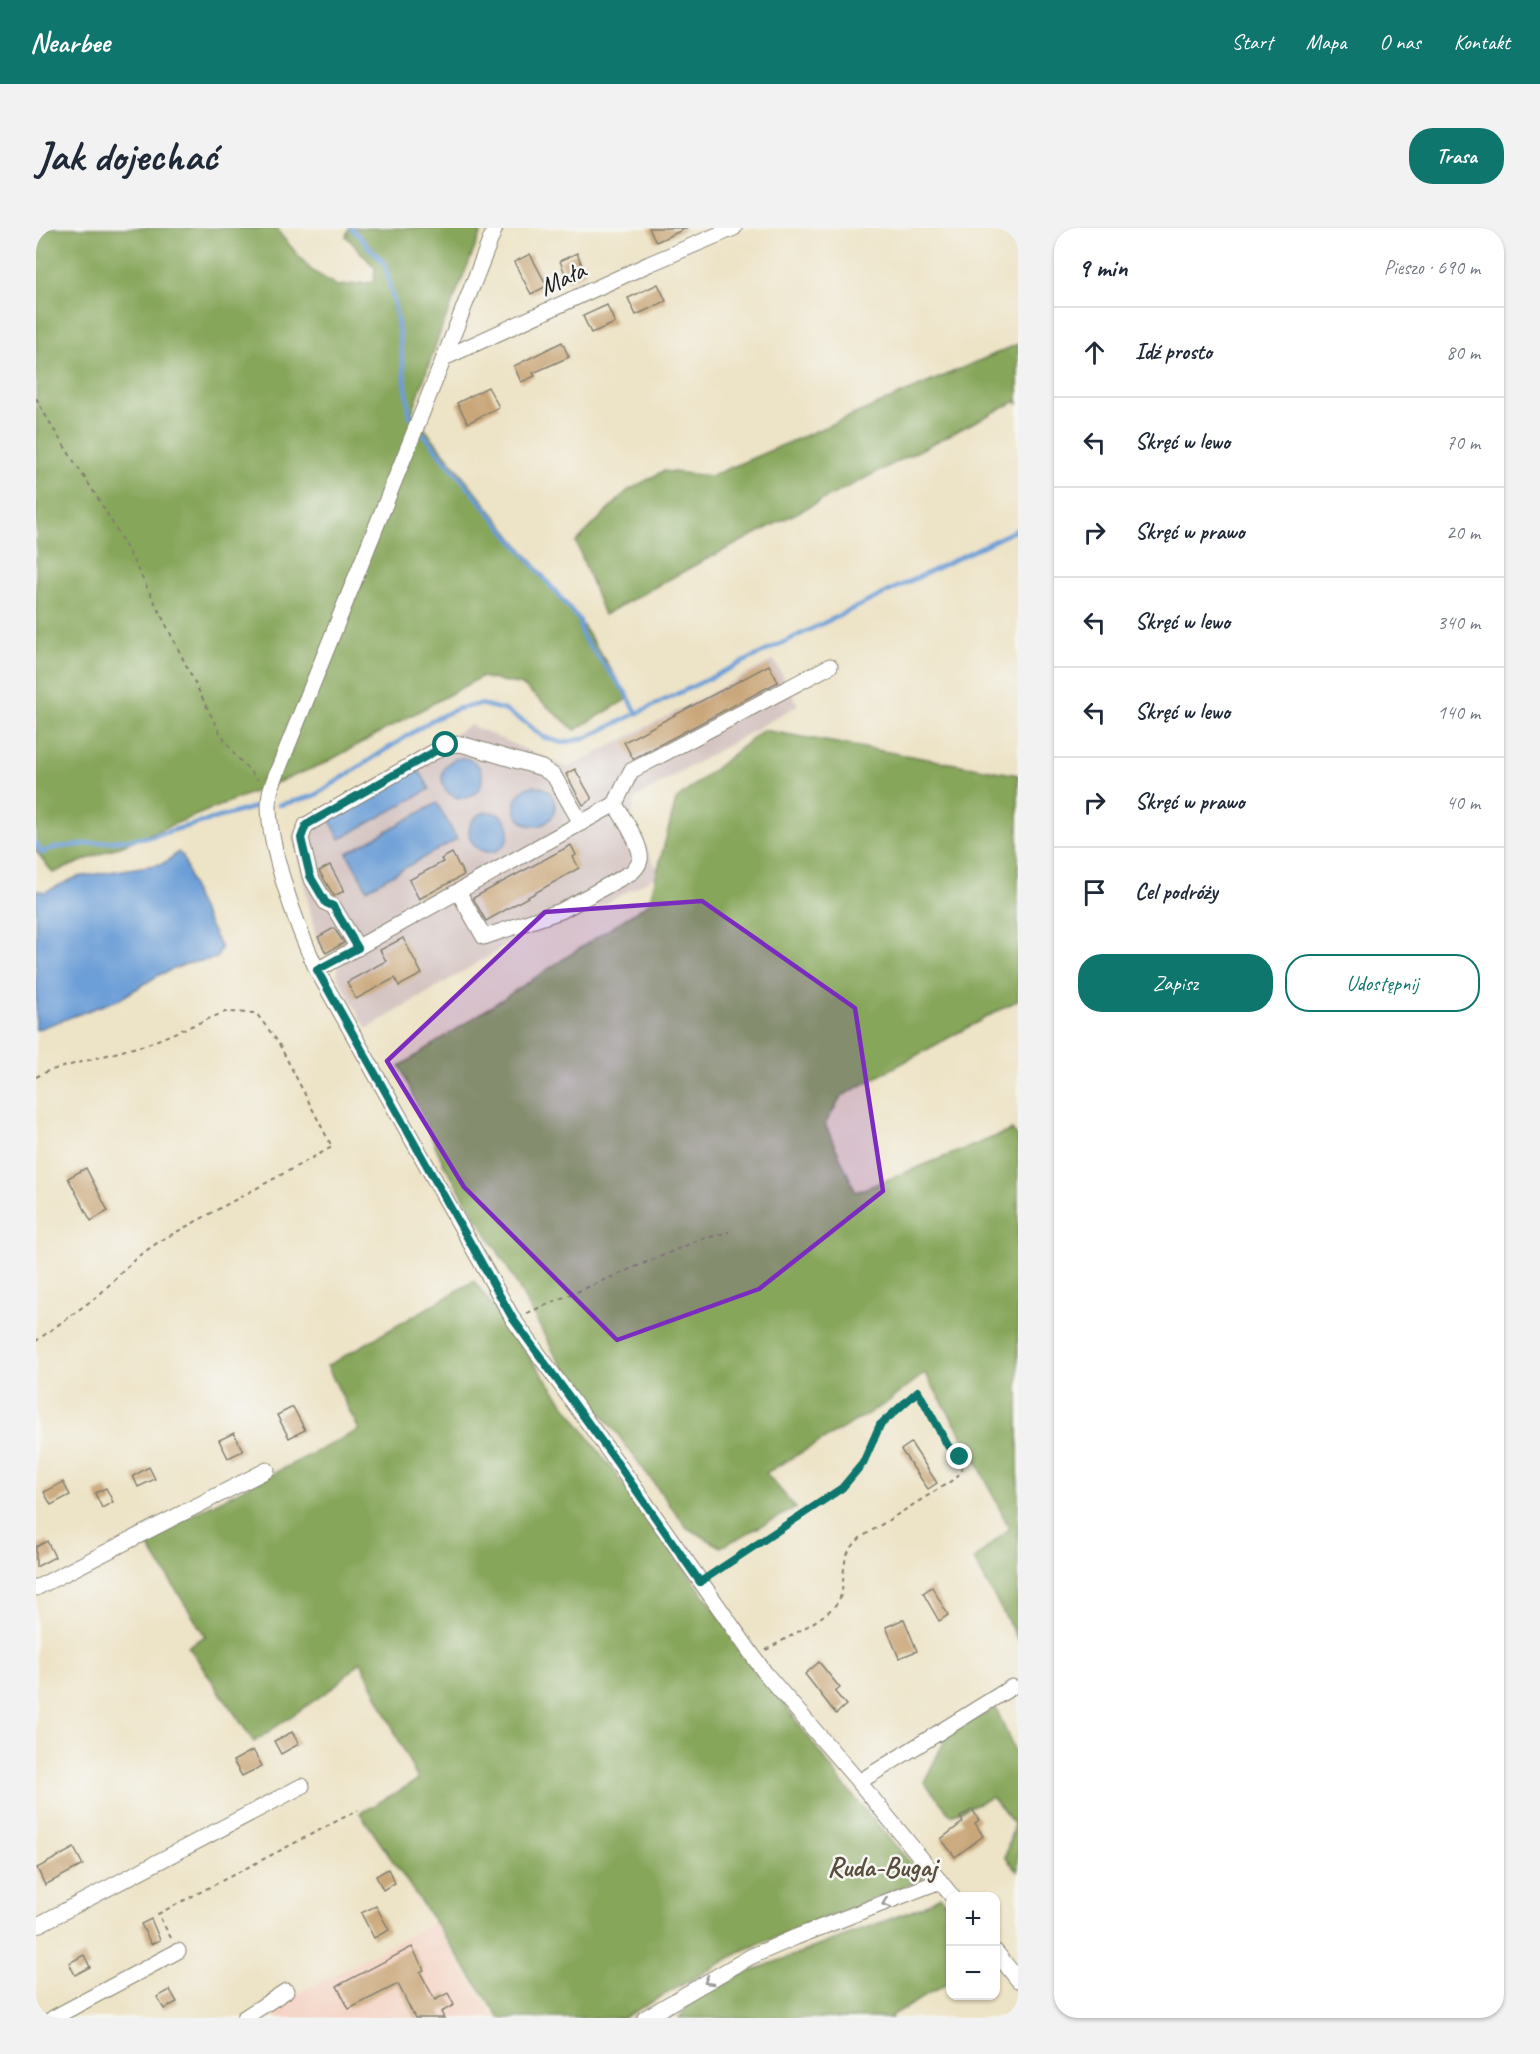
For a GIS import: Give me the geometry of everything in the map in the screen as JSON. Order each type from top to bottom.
[{"type":"street","points":[[495,228],[270,793],[272,833],[282,875],[306,947],[317,970],[513,1319],[765,1673],[859,1782],[949,1892]]},
{"type":"street","name":"Mała","points":[[444,358],[649,264],[734,228]]},
{"type":"street","points":[[317,970],[615,804],[631,771],[830,666]]},
{"type":"street","points":[[358,948],[333,906],[326,903],[310,876],[301,838],[306,825],[446,745],[461,744],[542,768],[554,776],[581,823]]},
{"type":"street","points":[[459,892],[484,937],[561,911],[622,877],[639,865],[641,858],[640,849],[615,804]]},
{"type":"street","points":[[36,1588],[267,1470]]},
{"type":"street","points":[[859,1782],[1012,1687]]},
{"type":"street","points":[[36,1926],[302,1786]]},
{"type":"street","points":[[645,2018],[750,1957],[940,1881]]},
{"type":"street","points":[[53,2018],[178,1951]]},
{"type":"street","points":[[1000,1957],[1018,1980]]},
{"type":"street","points":[[244,2018],[286,1990]]},
{"type":"path","points":[[36,398],[54,431],[118,531],[219,731],[234,753],[270,793]]},
{"type":"path","points":[[36,1077],[48,1071],[148,1044],[225,1012],[256,1013],[278,1042],[332,1147],[160,1241],[136,1257],[99,1295],[36,1341]]},
{"type":"path","points":[[513,1319],[699,1240],[729,1232]]},
{"type":"path","points":[[700,1582],[842,1488],[863,1463],[880,1425],[924,1386]]},
{"type":"path","points":[[754,1657],[825,1614],[837,1603],[842,1592],[844,1560],[860,1538],[956,1478],[962,1470],[960,1457],[948,1446],[918,1391]]},
{"type":"path","points":[[178,1951],[158,1914],[358,1810]]},
{"type":"highlighted area","points":[[702,901],[855,1008],[883,1191],[759,1289],[617,1340],[464,1187],[387,1061],[545,912]]},
{"type":"shaded area","points":[[774,660],[798,705],[635,798],[631,821],[660,874],[577,919],[519,938],[367,1029],[337,975],[338,967],[342,964],[334,951],[325,953],[316,936],[293,835],[305,821],[470,725],[568,768]]},
{"type":"shaded area","points":[[433,1923],[493,2018],[276,2018],[271,2008]]},
{"type":"green space","points":[[36,228],[278,228],[280,234],[311,270],[337,286],[374,282],[375,268],[346,236],[349,228],[483,228],[441,330],[412,413],[578,618],[629,698],[575,730],[522,685],[481,677],[323,764],[53,873],[36,851]]},
{"type":"green space","points":[[1018,344],[1018,405],[1016,401],[699,563],[604,615],[576,542],[627,491],[663,471],[711,476]]},
{"type":"green space","points":[[763,730],[1018,775],[1018,1000],[842,1096],[825,1124],[856,1192],[1012,1130],[1018,1138],[1018,1640],[974,1560],[1009,1528],[973,1454],[925,1373],[885,1404],[766,1473],[796,1508],[721,1547],[687,1528],[616,1432],[557,1358],[505,1263],[443,1163],[400,1066],[649,903],[676,800]]},
{"type":"green space","points":[[474,1281],[842,1783],[924,1879],[744,1950],[623,2018],[500,2018],[360,1813],[418,1780],[361,1662],[331,1689],[254,1742],[188,1646],[205,1636],[144,1539],[359,1430],[327,1366]]},
{"type":"green space","points":[[996,1708],[1018,1759],[1018,1872],[1005,1857],[1014,1824],[992,1797],[951,1815],[924,1782],[949,1732]]},
{"type":"green space","points":[[940,1896],[946,1904],[946,1984],[891,2016],[892,2018],[679,2018],[692,2000],[714,1985],[922,1907]]},
{"type":"water","points":[[462,758],[470,759],[476,764],[481,770],[481,786],[476,792],[470,797],[462,798],[454,797],[448,792],[443,786],[442,778],[443,770],[448,764],[454,759]]},
{"type":"water","points":[[416,765],[430,789],[340,839],[327,815]]},
{"type":"water","points":[[535,786],[543,787],[549,792],[554,798],[554,814],[549,820],[543,825],[535,826],[527,825],[521,820],[516,814],[515,806],[516,798],[521,792],[527,787]]},
{"type":"water","points":[[437,803],[457,839],[367,889],[347,853]]},
{"type":"water","points":[[489,812],[497,813],[503,818],[508,824],[508,840],[503,846],[497,851],[489,852],[481,851],[475,846],[470,840],[469,832],[470,824],[475,818],[481,813]]},
{"type":"water","points":[[178,852],[183,856],[196,899],[221,948],[217,958],[186,964],[159,975],[120,999],[36,1030],[36,890],[45,892],[77,877],[161,864]]},
{"type":"building","points":[[649,228],[687,228],[656,242]]},
{"type":"building","points":[[577,253],[585,273],[568,281],[560,261]]},
{"type":"building","points":[[530,254],[547,286],[531,294],[514,262]]},
{"type":"building","points":[[658,284],[666,301],[636,315],[628,298]]},
{"type":"building","points":[[607,305],[615,323],[591,333],[583,316]]},
{"type":"building","points":[[562,342],[569,357],[533,373],[535,376],[521,382],[514,366]]},
{"type":"building","points":[[488,387],[499,407],[468,423],[457,403]]},
{"type":"building","points":[[769,665],[778,682],[633,759],[624,742]]},
{"type":"building","points":[[575,769],[592,799],[583,805],[566,774]]},
{"type":"building","points":[[571,845],[576,855],[573,857],[579,868],[486,921],[473,898]]},
{"type":"building","points":[[452,853],[464,875],[419,899],[409,880],[443,862],[441,859]]},
{"type":"building","points":[[330,865],[344,891],[334,896],[319,871]]},
{"type":"building","points":[[334,928],[344,943],[326,953],[318,937]]},
{"type":"building","points":[[403,938],[422,974],[399,986],[395,978],[356,999],[347,982],[386,961],[380,950]]},
{"type":"building","points":[[86,1168],[108,1211],[91,1221],[68,1178]]},
{"type":"building","points":[[293,1407],[305,1430],[289,1438],[277,1415]]},
{"type":"building","points":[[234,1433],[243,1451],[228,1458],[219,1440]]},
{"type":"building","points":[[911,1443],[937,1483],[928,1489],[901,1450]]},
{"type":"building","points":[[149,1467],[155,1479],[138,1487],[133,1476]]},
{"type":"building","points":[[63,1482],[70,1495],[51,1505],[44,1492]]},
{"type":"building","points":[[106,1488],[113,1502],[102,1508],[95,1493]]},
{"type":"building","points":[[47,1541],[55,1557],[36,1567],[36,1547]]},
{"type":"building","points":[[932,1587],[948,1615],[939,1621],[923,1593]]},
{"type":"building","points":[[904,1619],[917,1651],[899,1658],[886,1627]]},
{"type":"building","points":[[819,1662],[840,1688],[835,1692],[846,1705],[836,1714],[805,1674]]},
{"type":"building","points":[[292,1732],[299,1744],[281,1754],[274,1741]]},
{"type":"building","points":[[253,1750],[262,1766],[242,1776],[233,1761]]},
{"type":"building","points":[[972,1809],[979,1820],[975,1823],[983,1836],[955,1857],[941,1839],[963,1822],[960,1817]]},
{"type":"building","points":[[74,1848],[83,1865],[45,1885],[37,1868]]},
{"type":"building","points":[[388,1869],[395,1883],[383,1890],[376,1876]]},
{"type":"building","points":[[376,1906],[389,1930],[374,1938],[361,1913]]},
{"type":"building","points":[[151,1919],[160,1940],[151,1944],[141,1924]]},
{"type":"building","points":[[412,1947],[424,1970],[420,1972],[435,2000],[448,1993],[454,2005],[441,2012],[444,2018],[415,2018],[398,1984],[349,2009],[337,1986]]},
{"type":"building","points":[[84,1955],[90,1967],[75,1975],[69,1963]]},
{"type":"building","points":[[170,1990],[177,2002],[164,2009],[157,1997]]},
{"type":"waterway","points":[[351,228],[385,264],[397,318],[410,417]]},
{"type":"waterway","points":[[423,433],[580,621],[582,636],[626,693],[637,713]]},
{"type":"waterway","points":[[279,805],[314,796],[432,720],[457,709],[480,704],[504,710],[526,723],[543,737],[563,743],[588,737],[1018,529]]},
{"type":"waterway","points":[[36,843],[42,853],[52,848],[149,837],[259,806]]},
{"type":"district","name":"Ruda-Bugaj","points":[[882,1866]]},
{"type":"route","points":[[446,745],[306,825],[301,838],[310,876],[326,903],[333,906],[358,948],[317,970],[513,1319],[700,1582],[842,1488],[863,1463],[880,1425],[918,1391],[942,1437],[960,1457]]}]
